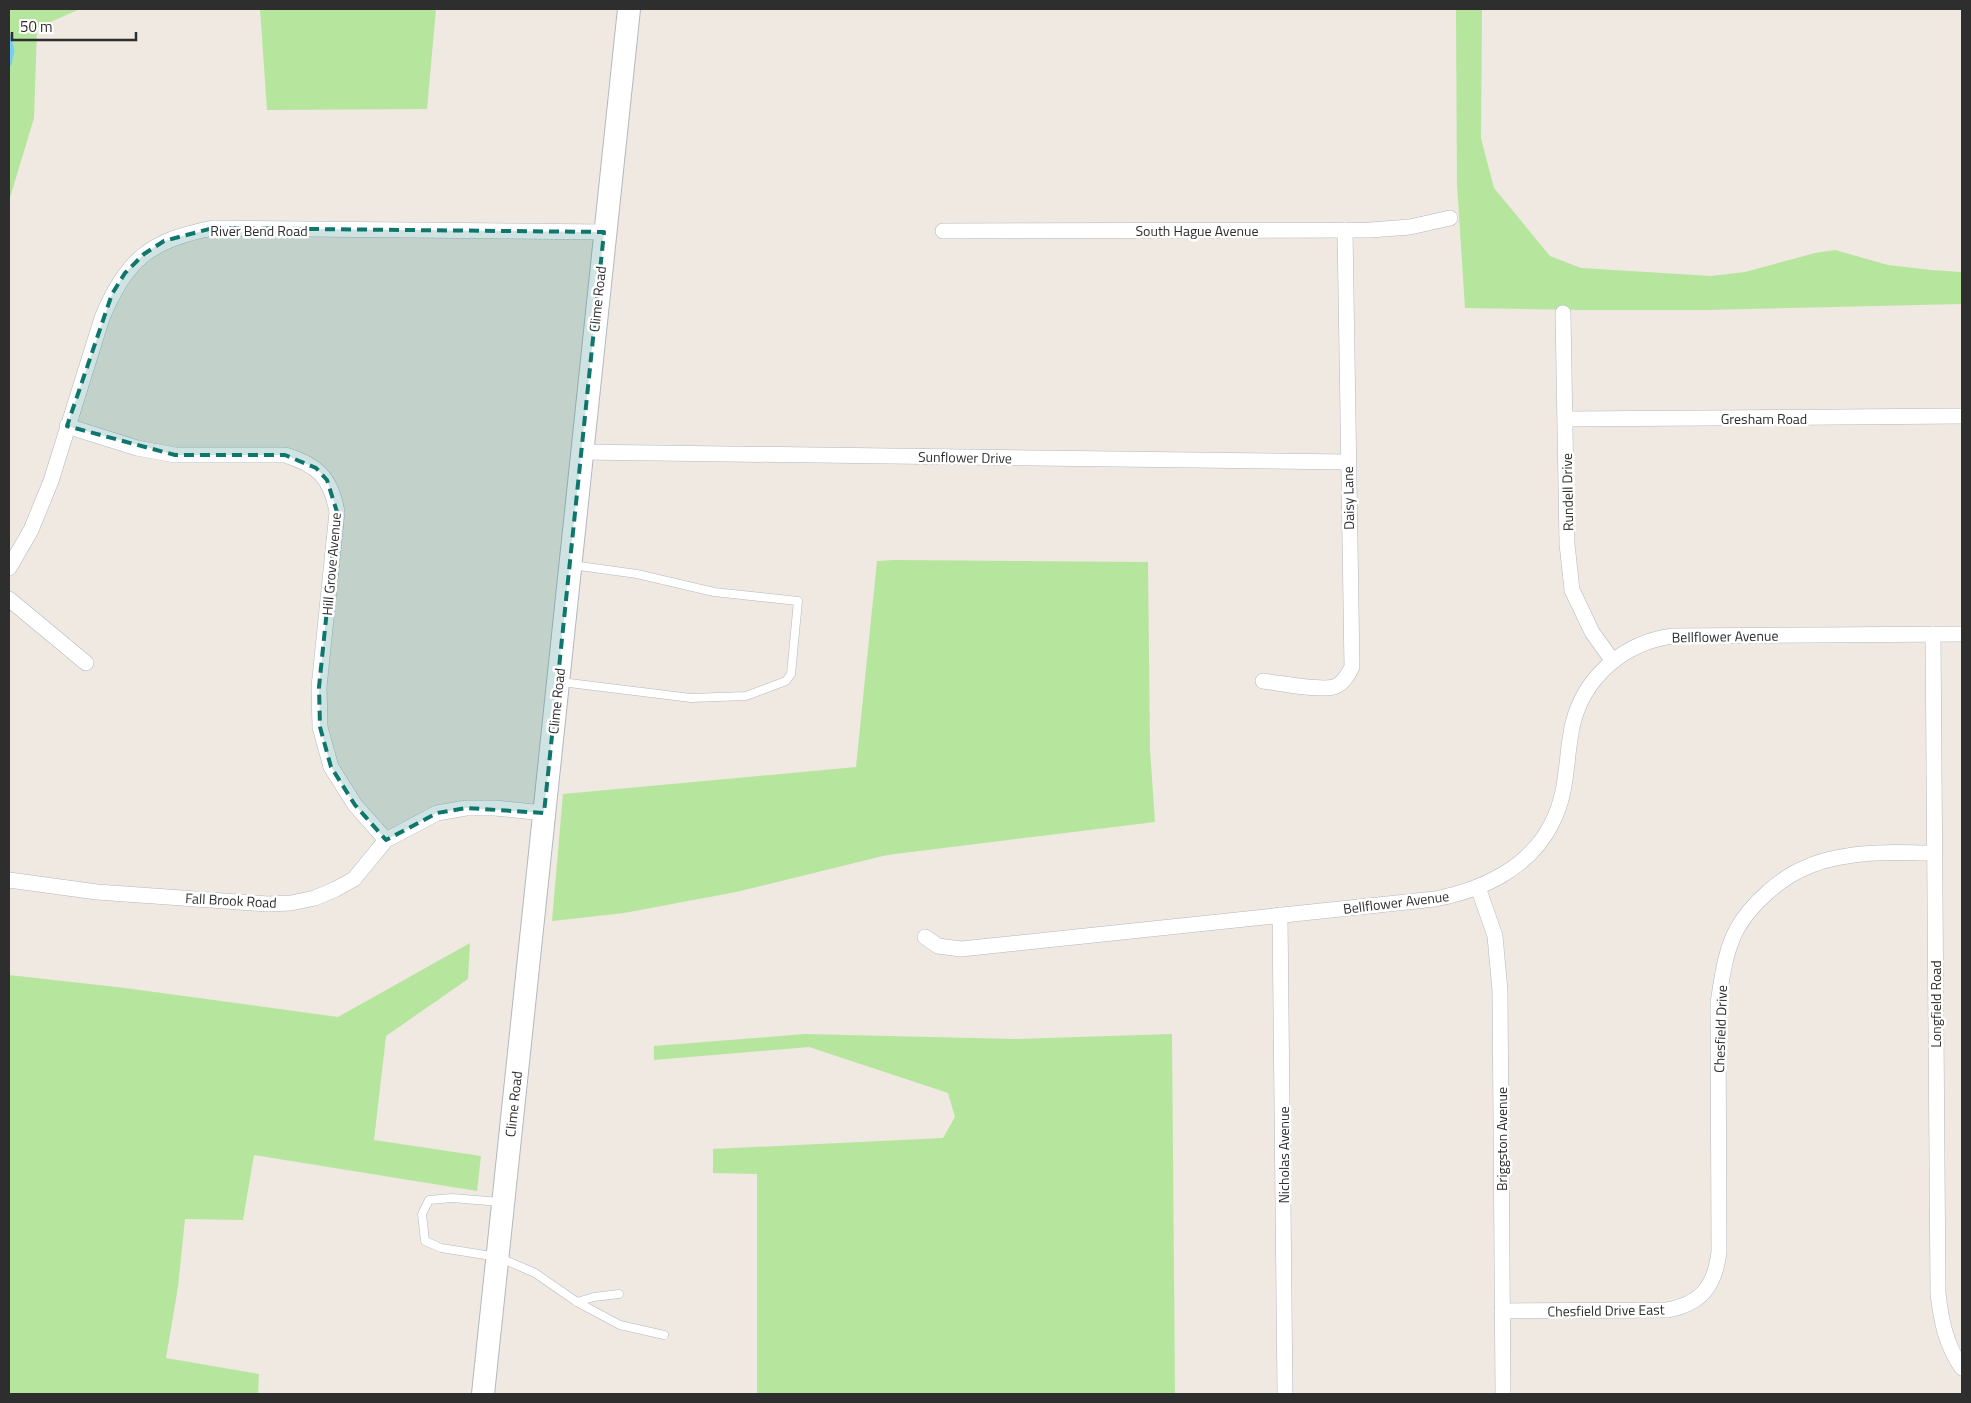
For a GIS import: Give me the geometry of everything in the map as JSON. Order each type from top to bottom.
[{"type":"main road","name":"Clime Road","points":[[483,1394],[629,9]]},
{"type":"street","name":"South Hague Avenue","points":[[943,231],[1370,230],[1410,227],[1450,218]]},
{"type":"street","name":"River Bend Road","points":[[9,568],[35,522],[51,481],[102,318],[112,294],[125,273],[144,254],[164,241],[213,228],[604,232]]},
{"type":"street","name":"Daisy Lane","points":[[1262,681],[1322,688],[1335,687],[1346,679],[1352,667],[1345,230]]},
{"type":"street","name":"Rundell Drive","points":[[1563,313],[1567,544],[1572,590],[1592,632],[1612,660]]},
{"type":"street","name":"Gresham Road","points":[[1566,419],[1962,416]]},
{"type":"street","name":"Hill Grove Avenue","points":[[67,426],[137,448],[175,455],[285,455],[302,460],[316,468],[327,480],[334,496],[337,512],[319,687],[320,727],[331,767],[355,805],[386,840]]},
{"type":"street","name":"Sunflower Drive","points":[[582,452],[1348,462]]},
{"type":"street","points":[[9,599],[86,663]]},
{"type":"street","name":"Longfield Road","points":[[1933,634],[1938,1293],[1947,1341],[1962,1368]]},
{"type":"street","name":"Bellflower Avenue","points":[[925,937],[938,946],[960,949],[1458,895],[1505,874],[1524,860],[1552,824],[1566,784],[1573,724],[1579,706],[1596,677],[1612,660],[1641,643],[1672,636],[1962,634]]},
{"type":"street","name":"Fall Brook Road","points":[[9,880],[97,892],[268,904],[291,903],[315,898],[354,879],[386,840],[437,813],[466,808],[495,808],[544,813]]},
{"type":"street","name":"Chesfield Drive","points":[[1705,1292],[1717,1266],[1719,1252],[1718,1003],[1723,967],[1737,929],[1753,907],[1775,885],[1806,867],[1835,858],[1864,853],[1934,853]]},
{"type":"street","name":"Briggston Avenue","points":[[1478,887],[1495,936],[1500,991],[1503,1394]]},
{"type":"street","name":"Nicholas Avenue","points":[[1280,915],[1285,1394]]},
{"type":"street","name":"Chesfield Drive East","points":[[1502,1311],[1667,1310],[1682,1307],[1705,1292]]},
{"type":"lane","points":[[558,682],[691,698],[746,696],[786,681],[791,674],[793,662],[798,601],[714,592],[637,574],[570,564]]},
{"type":"lane","points":[[503,1203],[452,1198],[429,1200],[422,1214],[424,1241],[441,1248],[498,1257],[535,1273],[577,1302],[620,1325],[664,1335]]},
{"type":"lane","points":[[577,1302],[594,1297],[620,1294]]},
{"type":"highlighted area","points":[[213,228],[604,232],[544,813],[466,808],[437,813],[386,840],[355,805],[331,767],[320,727],[319,687],[337,512],[327,480],[316,468],[285,455],[175,455],[67,426],[112,294],[125,273],[144,254],[164,241]]},
{"type":"green space","points":[[9,9],[80,9],[37,28],[34,118],[9,201]]},
{"type":"green space","points":[[260,9],[436,9],[427,109],[267,110]]},
{"type":"green space","points":[[1456,9],[1482,9],[1481,138],[1494,188],[1550,256],[1581,268],[1711,276],[1745,272],[1815,253],[1835,250],[1888,265],[1962,272],[1962,304],[1705,310],[1465,308],[1457,184]]},
{"type":"green space","points":[[877,561],[1148,562],[1150,749],[1155,822],[887,855],[736,892],[624,913],[552,921],[563,794],[856,767]]},
{"type":"green space","points":[[470,943],[468,979],[386,1036],[374,1140],[481,1156],[477,1191],[254,1155],[243,1220],[185,1219],[178,1287],[166,1358],[259,1374],[258,1394],[9,1394],[9,975],[125,988],[338,1017]]},
{"type":"green space","points":[[805,1034],[1014,1039],[1172,1034],[1175,1394],[757,1394],[757,1174],[713,1173],[713,1149],[943,1138],[955,1117],[948,1093],[809,1047],[654,1060],[654,1046]]},
{"type":"waterway","points":[[9,37],[12,51],[9,64]]}]
